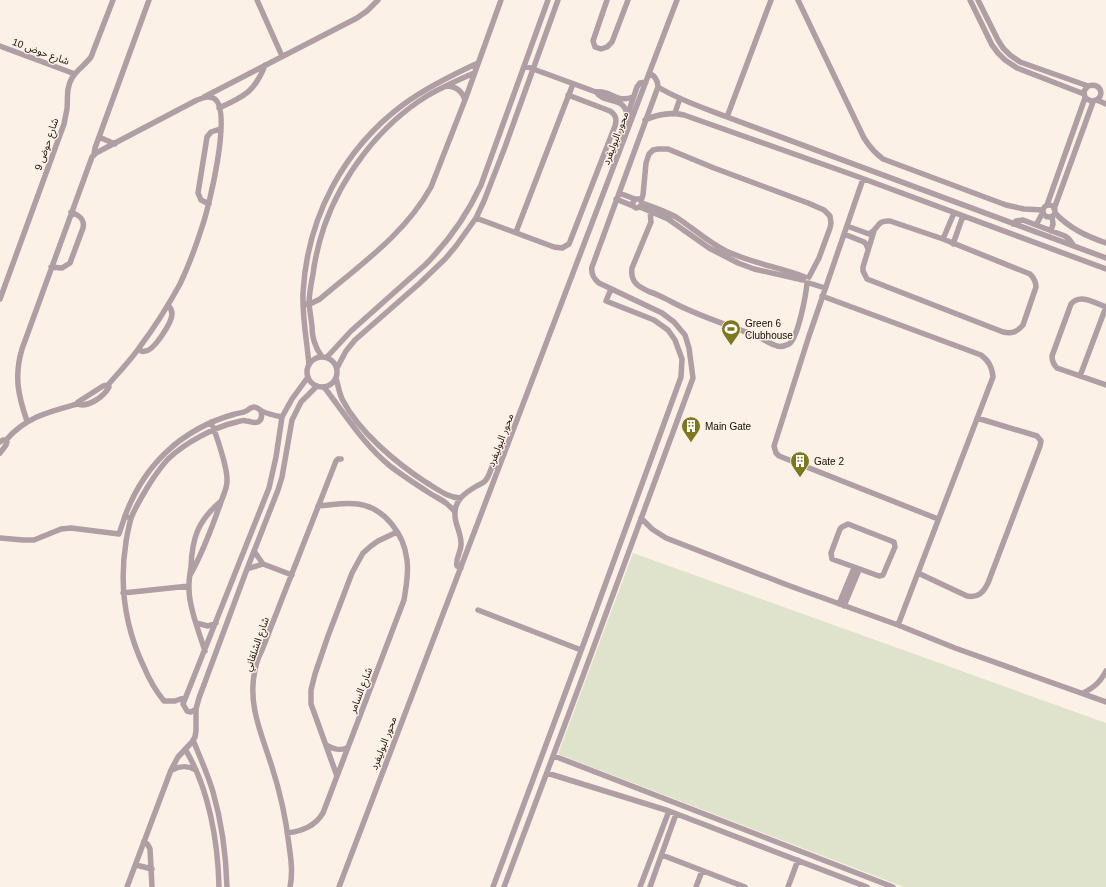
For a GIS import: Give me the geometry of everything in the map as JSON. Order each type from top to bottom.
[{"type":"street","name":"شارع حوض 9","points":[[0,299],[64,124],[67,110],[68,87],[72,78],[86,64],[93,52],[113,0]]},
{"type":"street","points":[[27,421],[19,396],[17,382],[18,367],[22,349],[149,0]]},
{"type":"street","points":[[257,0],[282,56]]},
{"type":"street","points":[[94,154],[357,18],[378,0]]},
{"type":"street","points":[[306,305],[320,298],[379,248],[404,225],[417,210],[431,187],[465,100],[501,0]]},
{"type":"street","points":[[324,357],[351,331],[426,265],[456,229],[481,185],[548,0]]},
{"type":"street","points":[[337,368],[346,351],[355,340],[426,278],[445,259],[476,218],[505,147],[558,0]]},
{"type":"street","points":[[607,0],[593,41],[596,47],[601,49],[607,47],[612,42],[628,0]]},
{"type":"street","name":"محور البوليفرد","points":[[339,887],[677,0]]},
{"type":"street","points":[[727,117],[771,0]]},
{"type":"street","points":[[798,0],[864,138],[876,153],[884,159],[1006,205],[1043,211]]},
{"type":"street","points":[[970,0],[992,45],[1005,60],[1017,68],[1085,96],[1089,101],[1106,104]]},
{"type":"street","points":[[978,0],[1000,44],[1006,52],[1020,62],[1088,86],[1096,85],[1103,94],[1095,101],[1054,212],[1051,231]]},
{"type":"street","name":"شارع حوض 10","points":[[0,46],[75,74]]},
{"type":"street","points":[[324,357],[314,342],[306,305],[304,285],[307,261],[314,229],[321,210],[339,174],[349,159],[376,128],[403,105],[438,83],[478,63]]},
{"type":"street","points":[[219,108],[241,98],[248,93],[258,80],[265,65]]},
{"type":"street","points":[[525,66],[596,92],[602,92],[608,97],[622,104],[628,114]]},
{"type":"street","points":[[309,365],[304,328],[306,305],[320,239],[328,216],[346,180],[362,157],[388,127],[407,110],[446,86],[474,73]]},
{"type":"street","points":[[504,887],[554,756],[693,378],[689,348],[685,335],[674,322],[662,313],[596,281],[591,270],[658,87],[657,81],[649,73]]},
{"type":"street","points":[[623,142],[621,134],[633,97],[639,84],[646,82]]},
{"type":"street","points":[[516,232],[573,84]]},
{"type":"street","points":[[446,86],[456,88],[462,93],[465,100]]},
{"type":"street","points":[[1036,225],[1045,207],[1048,205],[1085,96],[1085,89],[1088,86]]},
{"type":"street","points":[[658,87],[666,92],[727,117],[1106,258]]},
{"type":"street","points":[[476,218],[558,248],[562,248],[569,244],[615,126],[616,117],[612,112],[568,95]]},
{"type":"street","points":[[0,453],[7,442],[3,441],[27,421],[54,410],[77,404],[86,404],[98,399],[107,390],[109,387],[108,385],[139,349],[168,305],[190,262],[209,204],[218,160],[221,118],[219,108],[214,99],[210,97],[203,98]]},
{"type":"street","points":[[608,97],[621,99],[633,97]]},
{"type":"street","points":[[675,113],[680,98]]},
{"type":"street","points":[[645,120],[660,115],[675,113],[684,115],[863,179],[1106,269]]},
{"type":"street","points":[[209,204],[201,200],[198,194],[207,137],[210,132],[220,129]]},
{"type":"street","points":[[99,137],[114,144]]},
{"type":"street","points":[[638,202],[643,192],[646,163],[649,154],[653,150],[668,149],[714,168],[802,200],[824,210],[829,214],[831,223],[819,258],[807,280],[803,308],[795,336],[792,341],[787,345],[776,345],[759,337],[682,308],[637,286],[632,276],[632,268],[651,222],[658,215]]},
{"type":"street","points":[[863,179],[822,296],[774,449],[779,456],[938,519]]},
{"type":"street","points":[[619,193],[665,212],[674,220],[726,254],[754,268],[807,280],[826,286]]},
{"type":"street","points":[[616,199],[638,202],[650,211],[674,220]]},
{"type":"street","points":[[1048,205],[1052,206],[1054,212],[1064,222],[1081,234],[1106,243]]},
{"type":"street","points":[[650,211],[651,222]]},
{"type":"street","points":[[1043,211],[1046,216],[1054,212]]},
{"type":"street","points":[[51,267],[62,268],[70,262],[83,225],[82,219],[71,212]]},
{"type":"street","points":[[943,239],[954,213]]},
{"type":"street","points":[[953,244],[963,216]]},
{"type":"street","points":[[1013,224],[1016,221],[1023,220],[1065,236],[1075,247]]},
{"type":"street","points":[[881,221],[890,221],[943,239],[1026,272],[1034,278],[1036,287],[1023,325],[1019,330],[1009,334],[871,281],[864,275],[863,267],[868,249],[874,231],[881,221]]},
{"type":"street","points":[[847,226],[870,234],[874,231]]},
{"type":"street","points":[[855,238],[858,230]]},
{"type":"street","points":[[844,234],[864,242],[868,249]]},
{"type":"street","points":[[493,887],[681,377],[682,359],[675,340],[668,330],[654,320],[606,301],[611,289]]},
{"type":"street","points":[[822,296],[981,355],[990,364],[992,370],[993,376],[898,625]]},
{"type":"street","points":[[1080,376],[1106,307],[1083,298],[1076,300],[1071,304],[1052,356],[1052,360],[1054,366],[1057,368],[1080,376],[1106,385]]},
{"type":"street","points":[[139,349],[143,351],[150,349],[165,329],[172,313],[168,305]]},
{"type":"street","points":[[324,357],[333,361],[338,373],[331,384],[324,387],[317,386],[310,381],[307,371],[310,362],[316,358],[324,357]]},
{"type":"street","points":[[196,709],[191,712],[187,711],[183,704],[269,488],[276,457],[282,417],[292,399],[308,377]]},
{"type":"street","points":[[336,378],[342,399],[376,443],[415,475],[449,497],[460,498]]},
{"type":"street","points":[[127,887],[171,770],[178,757],[193,740],[196,731],[196,709],[247,569],[278,490],[282,477],[292,420],[301,402],[317,386]]},
{"type":"street","points":[[324,387],[362,438],[380,457],[406,478],[446,502],[455,512]]},
{"type":"street","points":[[0,538],[34,540],[61,529],[70,528],[119,534],[133,495],[155,463],[174,444],[211,422],[247,411],[255,407],[261,411],[282,417]]},
{"type":"street","points":[[247,411],[246,416],[248,420]]},
{"type":"street","points":[[186,697],[175,701],[164,701],[155,689],[139,657],[132,637],[123,593],[125,552],[131,518],[140,499],[153,478],[168,459],[196,439],[214,430],[232,423],[248,420],[252,423],[257,422],[262,416],[261,411]]},
{"type":"street","points":[[918,573],[967,596],[975,596],[982,592],[988,583],[1040,446],[1040,439],[1037,436],[977,418]]},
{"type":"street","points":[[190,576],[200,557],[226,490],[227,474],[211,422]]},
{"type":"street","name":"شارع الشلقاني","points":[[290,887],[292,874],[288,832],[275,778],[256,721],[252,692],[255,670],[262,650],[336,461],[341,459]]},
{"type":"street","points":[[461,568],[457,566],[462,542],[456,523],[455,512],[457,503],[466,492],[484,482],[492,467],[500,464]]},
{"type":"street","points":[[205,651],[190,602],[189,586],[192,553],[196,533],[205,517],[221,502]]},
{"type":"street","points":[[318,506],[348,503],[370,506],[384,515],[391,522],[397,532],[371,546],[363,553],[358,562],[350,577],[328,636],[311,690],[313,709],[337,776]]},
{"type":"street","points":[[125,516],[131,518]]},
{"type":"street","points":[[641,518],[652,529],[666,538],[898,625],[955,648],[1106,702]]},
{"type":"street","points":[[848,524],[894,542],[895,547],[883,575],[879,576],[857,569],[835,560],[831,556],[842,527],[848,524]]},
{"type":"street","name":"شارع السامر","points":[[288,832],[305,829],[317,821],[323,813],[404,600],[407,585],[407,560],[402,542],[397,532]]},
{"type":"street","points":[[254,551],[263,564],[292,575]]},
{"type":"street","points":[[247,569],[263,564]]},
{"type":"street","points":[[842,605],[857,569]]},
{"type":"street","points":[[123,593],[189,586]]},
{"type":"street","points":[[478,610],[581,650]]},
{"type":"street","points":[[196,623],[211,626],[216,623]]},
{"type":"street","points":[[1083,693],[1093,688],[1101,680],[1106,671]]},
{"type":"street","points":[[193,740],[212,791],[219,815],[226,860],[227,887]]},
{"type":"street","points":[[326,745],[336,750],[347,748]]},
{"type":"street","points":[[185,749],[191,758],[204,793],[214,833],[219,887]]},
{"type":"street","points":[[554,756],[893,887]]},
{"type":"street","points":[[171,770],[182,766],[196,770]]},
{"type":"street","points":[[547,772],[668,811],[867,887]]},
{"type":"street","points":[[640,887],[668,811]]},
{"type":"street","points":[[650,887],[676,814]]},
{"type":"street","points":[[144,841],[148,844],[150,849],[152,887]]},
{"type":"street","points":[[662,855],[745,887]]},
{"type":"street","points":[[788,887],[798,860]]},
{"type":"street","points":[[136,865],[152,869]]},
{"type":"street","points":[[696,887],[702,871]]},
{"type":"green space","points":[[633,553],[1106,723],[1106,887],[904,887],[558,754]]},
{"type":"place","name":"Green 6 Clubhouse","points":[[731,346]]},
{"type":"place","name":"Main Gate","points":[[691,443]]},
{"type":"place","name":"Gate 2","points":[[800,478]]}]
